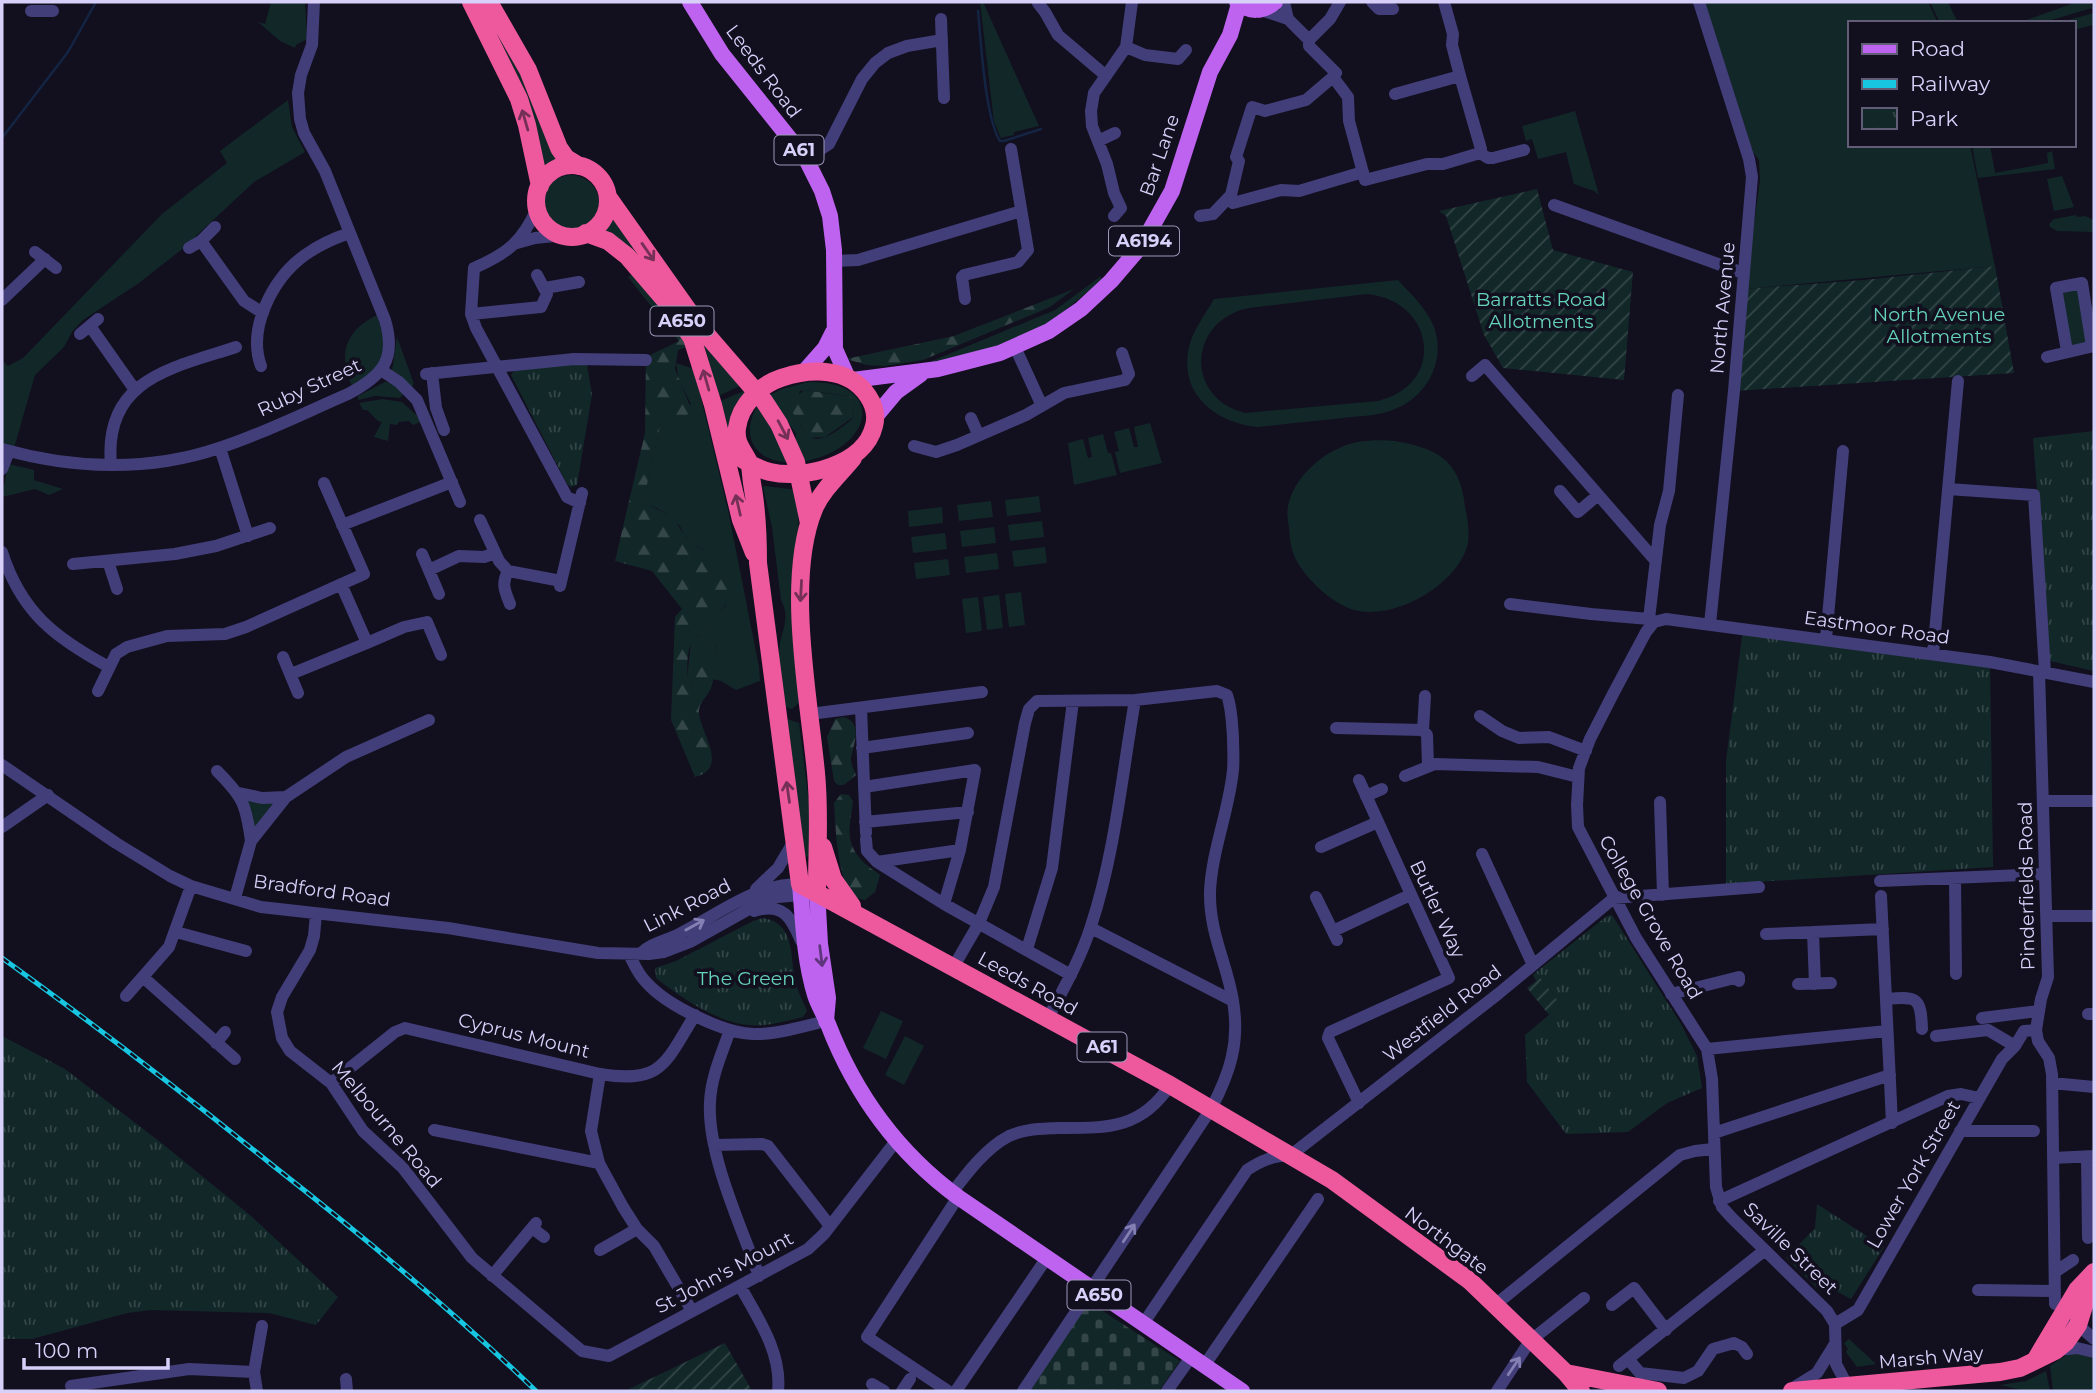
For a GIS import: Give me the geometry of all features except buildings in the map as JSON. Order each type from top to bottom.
[{"type":"highway","points":[[471,2],[519,99],[540,186],[537,208],[543,222],[563,235],[577,236],[586,233],[596,227],[604,216],[608,197],[605,187],[596,174],[566,158],[559,148],[528,70],[489,2]]},
{"type":"highway","points":[[540,186],[556,169],[579,166]]},
{"type":"highway","name":"A650","points":[[608,197],[692,316],[757,393],[784,432],[799,473],[809,523]]},
{"type":"highway","name":"A650","points":[[586,233],[608,241],[627,256],[683,322],[700,358],[741,520],[758,563]]},
{"type":"highway","points":[[723,354],[755,371],[779,379]]},
{"type":"highway","points":[[806,890],[795,839],[777,708],[758,563],[757,516],[749,462],[739,446],[737,428],[742,413],[757,393],[779,379],[803,373],[824,372],[850,378]]},
{"type":"highway","name":"A61","points":[[850,378],[870,399],[875,417]]},
{"type":"highway","points":[[806,890],[818,827],[816,775],[800,614],[804,553],[809,523],[820,498],[862,448],[872,433],[875,417]]},
{"type":"highway","points":[[724,446],[768,471],[799,473],[835,464],[862,448]]},
{"type":"highway","points":[[777,708],[787,715],[810,714]]},
{"type":"highway","points":[[818,827],[833,879],[858,913]]},
{"type":"highway","name":"Leeds Road","points":[[806,890],[858,913],[1291,1155]]},
{"type":"highway","name":"Northgate","points":[[1291,1155],[1332,1180],[1459,1273],[1566,1373],[1581,1391]]},
{"type":"highway","points":[[2063,1324],[2077,1290],[2094,1273]]},
{"type":"highway","name":"Marsh Way","points":[[1790,1391],[2020,1368],[2036,1359],[2063,1324]]},
{"type":"highway","points":[[1566,1373],[1615,1375],[1646,1390]]},
{"type":"main road","name":"Leeds Road","points":[[690,2],[729,63],[806,159],[830,216],[836,353],[850,378]]},
{"type":"main road","name":"A6194","points":[[1238,3],[1264,7]]},
{"type":"main road","name":"Bar Lane","points":[[850,378],[927,371],[962,364],[1015,347],[1049,331],[1081,309],[1111,281],[1141,246],[1172,191],[1210,72],[1230,35],[1238,3]]},
{"type":"main road","name":"Bar Lane","points":[[1230,35],[1264,7]]},
{"type":"main road","points":[[803,373],[825,348],[835,327]]},
{"type":"main road","name":"Bar Lane","points":[[875,417],[906,383],[927,371]]},
{"type":"main road","name":"A650","points":[[806,890],[807,954],[815,996],[857,1085],[896,1141],[955,1195],[1242,1391]]},
{"type":"main road","name":"A650","points":[[806,890],[820,944],[828,998],[826,1021]]},
{"type":"street","name":"Ruby Street","points":[[5,450],[47,459],[111,465],[132,466],[178,459],[220,448],[348,394],[376,378],[389,353],[388,332],[320,159],[304,133],[300,119],[298,93],[301,75],[312,45],[314,2]]},
{"type":"street","points":[[1026,11],[1038,2],[1058,35],[1105,75]]},
{"type":"street","points":[[1114,216],[1121,208],[1092,126],[1091,111],[1094,93],[1126,47],[1132,2]]},
{"type":"street","points":[[1284,2],[1288,19]]},
{"type":"street","points":[[1340,2],[1330,19],[1309,40],[1309,46],[1336,73],[1306,100],[1265,111],[1252,107],[1236,156],[1239,162],[1231,195],[1233,203],[1281,190],[1299,191],[1363,172]]},
{"type":"street","points":[[1372,2],[1380,9],[1393,9]]},
{"type":"street","points":[[1444,2],[1453,34],[1452,45],[1480,153]]},
{"type":"street","name":"North Avenue","points":[[1699,2],[1752,171],[1734,391],[1710,624]]},
{"type":"street","points":[[1264,7],[1288,19],[1309,40]]},
{"type":"street","points":[[942,19],[944,98]]},
{"type":"street","points":[[806,159],[829,144],[862,79],[875,64],[888,53],[907,46],[942,40]]},
{"type":"street","points":[[1126,47],[1145,55],[1178,59],[1186,50]]},
{"type":"street","points":[[1395,94],[1460,76]]},
{"type":"street","points":[[1333,77],[1348,97],[1349,121],[1365,180],[1434,163],[1443,164],[1480,153],[1493,158],[1524,150]]},
{"type":"street","points":[[1098,141],[1115,133]]},
{"type":"street","points":[[965,299],[964,275],[1018,262],[1027,253],[1028,245],[1011,149]]},
{"type":"street","points":[[1200,216],[1213,214],[1231,195]]},
{"type":"street","points":[[1554,205],[1743,272]]},
{"type":"street","points":[[480,520],[495,553],[508,571],[560,584],[581,498],[567,496],[476,328],[471,314],[474,268],[494,259],[517,243],[525,235],[537,208]]},
{"type":"street","points":[[834,261],[858,260],[1021,211]]},
{"type":"street","points":[[188,248],[201,241],[215,227]]},
{"type":"street","points":[[261,366],[256,353],[256,340],[272,293],[293,265],[319,246],[350,233]]},
{"type":"street","points":[[517,243],[563,235]]},
{"type":"street","points":[[201,241],[244,301],[263,313]]},
{"type":"street","points":[[2,300],[40,256],[56,268]]},
{"type":"street","points":[[471,314],[541,307],[547,294],[537,275]]},
{"type":"street","points":[[545,288],[579,282]]},
{"type":"street","points":[[2047,356],[2093,346],[2082,282],[2056,288],[2067,351]]},
{"type":"street","points":[[89,327],[135,390]]},
{"type":"street","points":[[111,465],[113,427],[125,401],[135,390],[160,372],[236,346]]},
{"type":"street","points":[[1015,347],[1042,406]]},
{"type":"street","points":[[914,446],[936,452],[1042,406],[1064,393],[1125,380],[1129,374],[1122,353]]},
{"type":"street","points":[[444,430],[436,408],[429,373],[574,359],[646,360]]},
{"type":"street","points":[[1472,376],[1485,365],[1655,560]]},
{"type":"street","points":[[381,370],[399,382],[417,400],[460,502]]},
{"type":"street","points":[[1933,654],[1958,381]]},
{"type":"street","points":[[1651,620],[1660,525],[1670,491],[1678,395]]},
{"type":"street","points":[[971,418],[978,434]]},
{"type":"street","points":[[220,448],[248,536]]},
{"type":"street","points":[[2,469],[5,450]]},
{"type":"street","points":[[1826,639],[1843,451]]},
{"type":"street","points":[[342,525],[452,482]]},
{"type":"street","points":[[98,691],[117,654],[127,647],[167,636],[225,634],[236,631],[364,574],[324,483]]},
{"type":"street","name":"Pinderfields Road","points":[[1948,489],[2034,495],[2042,671],[2048,977],[2032,1030],[2049,1058],[2052,1083],[2055,1272],[2063,1324]]},
{"type":"street","points":[[1560,491],[1578,512],[1598,495]]},
{"type":"street","points":[[73,564],[175,554],[216,546],[270,528]]},
{"type":"street","points":[[2,552],[14,583],[28,607],[74,648],[109,667]]},
{"type":"street","points":[[429,570],[458,556],[484,557],[495,553]]},
{"type":"street","points":[[422,554],[439,594]]},
{"type":"street","points":[[107,561],[117,589]]},
{"type":"street","points":[[508,571],[503,587],[510,604]]},
{"type":"street","points":[[341,584],[367,643]]},
{"type":"street","name":"Eastmoor Road","points":[[1510,604],[1651,620],[1666,619],[1826,639],[2042,671],[2094,682]]},
{"type":"street","name":"College Grove Road","points":[[1651,620],[1586,751],[1578,776],[1578,827],[1614,898],[1707,1049],[1712,1079],[1713,1149],[1719,1201]]},
{"type":"street","points":[[291,674],[404,627],[427,622],[442,655]]},
{"type":"street","points":[[283,657],[298,693]]},
{"type":"street","points":[[954,966],[979,923],[994,887],[1029,709],[1037,701],[1135,700],[1217,691],[1227,695],[1232,708],[1234,769],[1210,891],[1217,945],[1233,1000],[1234,1049],[1227,1078],[1211,1109],[1023,1391]]},
{"type":"street","points":[[810,714],[982,692]]},
{"type":"street","points":[[1423,730],[1425,696]]},
{"type":"street","points":[[1048,1018],[1071,975],[1091,928],[1104,882],[1135,700]]},
{"type":"street","points":[[1027,949],[1052,868],[1073,702]]},
{"type":"street","points":[[861,708],[867,851],[877,862],[944,904],[1071,975]]},
{"type":"street","points":[[1480,716],[1502,731],[1519,738],[1549,737],[1586,751]]},
{"type":"street","points":[[235,898],[251,841],[286,797],[346,757],[429,720]]},
{"type":"street","points":[[1336,728],[1423,730],[1427,734],[1428,766]]},
{"type":"street","points":[[862,748],[968,733]]},
{"type":"street","name":"Bradford Road","points":[[2,765],[138,858],[191,886],[261,907],[436,926],[598,953],[634,954]]},
{"type":"street","points":[[1405,776],[1428,766],[1538,767],[1578,776]]},
{"type":"street","points":[[864,787],[975,770],[960,850],[944,904]]},
{"type":"street","points":[[217,771],[239,793],[247,816],[251,841]]},
{"type":"street","name":"Butler Way","points":[[1359,780],[1449,978],[1331,1032],[1328,1038],[1359,1103]]},
{"type":"street","points":[[1366,796],[1382,789]]},
{"type":"street","points":[[239,793],[262,799],[286,797]]},
{"type":"street","points":[[2,827],[48,795]]},
{"type":"street","points":[[2044,801],[2094,802]]},
{"type":"street","points":[[1660,802],[1663,895]]},
{"type":"street","points":[[866,831],[968,812]]},
{"type":"street","points":[[1321,847],[1378,822]]},
{"type":"street","points":[[751,894],[778,868],[795,839]]},
{"type":"street","points":[[877,862],[960,850]]},
{"type":"street","points":[[1482,854],[1533,965]]},
{"type":"street","points":[[1880,881],[2045,874]]},
{"type":"street","points":[[1955,878],[1956,974]]},
{"type":"street","points":[[126,996],[169,947],[191,886]]},
{"type":"street","points":[[1614,898],[1759,887]]},
{"type":"street","name":"Link Road","points":[[634,954],[647,946],[682,933],[751,894],[770,888],[806,890]]},
{"type":"street","name":"Link Road","points":[[634,954],[658,954],[681,946],[769,899],[806,890]]},
{"type":"street","points":[[1316,897],[1335,935],[1410,895]]},
{"type":"street","points":[[1881,896],[1892,1123]]},
{"type":"street","name":"Westfield Road","points":[[1291,1155],[1614,898]]},
{"type":"street","points":[[736,916],[764,909],[781,911],[793,923],[807,954]]},
{"type":"street","name":"Melbourne Road","points":[[316,914],[310,950],[282,997],[277,1012],[282,1038],[290,1051],[331,1083],[363,1131],[403,1168],[472,1258],[582,1351],[609,1356]]},
{"type":"street","points":[[2046,916],[2094,916]]},
{"type":"street","points":[[1091,928],[1233,1000]]},
{"type":"street","points":[[1766,934],[1883,929]]},
{"type":"street","points":[[176,932],[246,951]]},
{"type":"street","points":[[1813,932],[1815,984]]},
{"type":"street","points":[[634,954],[656,990],[695,1015],[730,1030],[765,1034],[826,1021]]},
{"type":"street","points":[[1671,994],[1739,977],[1739,981]]},
{"type":"street","points":[[144,978],[235,1059]]},
{"type":"street","points":[[1798,984],[1831,983]]},
{"type":"street","points":[[1886,999],[1910,997],[1917,1000],[1922,1008],[1922,1029]]},
{"type":"street","points":[[1982,1018],[2038,1011]]},
{"type":"street","points":[[2018,1014],[2032,1030]]},
{"type":"street","name":"Cyprus Mount","points":[[331,1083],[395,1032],[405,1028],[600,1074],[624,1078],[652,1073],[662,1066],[695,1015]]},
{"type":"street","points":[[730,1030],[715,1073],[710,1100],[714,1145],[759,1276]]},
{"type":"street","points":[[1936,1036],[1988,1030],[2015,1046]]},
{"type":"street","name":"Lower York Street","points":[[1835,1324],[1857,1310],[2002,1059],[2015,1046],[2020,1035],[2032,1030]]},
{"type":"street","points":[[1707,1049],[1887,1031]]},
{"type":"street","points":[[216,1043],[225,1032]]},
{"type":"street","points":[[600,1074],[591,1131],[599,1163],[613,1191],[637,1228],[654,1246],[692,1311]]},
{"type":"street","points":[[1714,1133],[1889,1075]]},
{"type":"street","points":[[2052,1083],[2094,1087]]},
{"type":"street","points":[[948,1391],[867,1337],[978,1162],[1008,1137],[1026,1130],[1124,1124],[1150,1111],[1170,1085]]},
{"type":"street","points":[[1719,1201],[1948,1097],[1961,1094],[1979,1098]]},
{"type":"street","points":[[434,1130],[599,1163]]},
{"type":"street","points":[[1960,1131],[2034,1131]]},
{"type":"street","name":"St John's Mount","points":[[609,1356],[808,1249],[830,1226],[896,1141]]},
{"type":"street","points":[[714,1145],[768,1146],[830,1226]]},
{"type":"street","points":[[1495,1305],[1680,1155],[1695,1150],[1713,1149]]},
{"type":"street","points":[[1143,1324],[1247,1170],[1273,1156],[1291,1155]]},
{"type":"street","points":[[2053,1158],[2090,1156],[2088,1238]]},
{"type":"street","points":[[1167,1391],[1198,1362],[1318,1199]]},
{"type":"street","name":"Saville Street","points":[[1719,1201],[1732,1218],[1818,1300],[1835,1324]]},
{"type":"street","points":[[492,1276],[534,1225],[544,1237]]},
{"type":"street","points":[[614,1259],[603,1248],[637,1228]]},
{"type":"street","points":[[1615,1375],[1665,1330],[1765,1250]]},
{"type":"street","points":[[956,1391],[1045,1259]]},
{"type":"street","points":[[2055,1272],[2073,1260]]},
{"type":"street","points":[[740,1286],[771,1346],[777,1365],[778,1391]]},
{"type":"street","points":[[1612,1305],[1634,1288],[1665,1330]]},
{"type":"street","points":[[1978,1290],[2094,1339]]},
{"type":"street","points":[[1497,1391],[1530,1341],[1584,1298]]},
{"type":"street","points":[[1835,1324],[1836,1364],[1847,1385]]},
{"type":"street","points":[[2063,1324],[2094,1350]]},
{"type":"street","points":[[2063,1324],[2077,1348],[2094,1350]]},
{"type":"street","points":[[257,1391],[254,1372],[262,1326]]},
{"type":"street","points":[[1615,1375],[1640,1373],[1684,1378],[1698,1371],[1713,1349],[1734,1343],[1742,1347],[1747,1354]]},
{"type":"street","points":[[1790,1391],[1817,1373],[1835,1344]]},
{"type":"street","points":[[86,1369],[88,1383]]},
{"type":"street","points":[[71,1386],[145,1369],[254,1372]]},
{"type":"street","points":[[902,1391],[910,1380]]},
{"type":"street","points":[[872,1384],[884,1391]]},
{"type":"green space","points":[[271,2],[305,2],[307,39],[295,48],[280,41],[258,22],[265,24]]},
{"type":"green space","points":[[480,2],[525,81],[562,163],[543,172]]},
{"type":"green space","points":[[980,2],[983,2],[1039,126],[1001,138],[994,122]]},
{"type":"green space","points":[[1705,2],[1928,2],[1937,21],[1848,21],[1848,147],[1970,147],[1995,266],[1745,289],[1760,180],[1759,160],[1753,152]]},
{"type":"green space","points":[[1930,2],[1948,2],[1957,21],[1939,21]]},
{"type":"green space","points":[[2077,2],[2090,2],[2092,8],[2048,21],[2024,21]]},
{"type":"green space","points":[[2094,13],[2093,25],[2075,30],[2075,21],[2064,21]]},
{"type":"green space","points":[[288,100],[292,127],[305,152],[254,182],[181,250],[139,283],[83,320],[64,347],[35,375],[14,448],[2,445],[2,363],[8,366],[23,358],[162,214],[227,163],[220,151]]},
{"type":"green space","points":[[1575,111],[1599,195],[1574,184],[1566,152],[1538,159],[1532,139],[1526,141],[1522,126]]},
{"type":"green space","points":[[1972,147],[1990,147],[1995,173],[2048,163],[2047,153],[2052,151],[2055,169],[1978,178]]},
{"type":"green space","points":[[566,175],[576,175],[591,183],[597,192],[597,214],[591,223],[576,231],[566,231],[548,219],[543,208],[543,198],[555,180]]},
{"type":"green space","points":[[2062,176],[2074,207],[2054,211],[2047,179]]},
{"type":"green space","name":"Barratts Road Allotments","points":[[1537,189],[1553,250],[1633,272],[1624,380],[1503,368],[1484,335],[1446,216],[1439,211]]},
{"type":"green space","points":[[2076,215],[2094,220],[2094,232],[2057,231],[2050,227],[2049,224],[2054,219]]},
{"type":"green space","points":[[611,217],[742,385],[714,398],[702,354],[597,230]]},
{"type":"green space","name":"North Avenue Allotments","points":[[1995,266],[2014,373],[1734,391],[1745,289]]},
{"type":"green space","points":[[635,273],[679,331],[687,347],[678,350],[675,369],[692,411],[685,416],[661,422],[644,498],[652,507],[670,516],[686,537],[723,565],[732,582],[723,608],[691,644],[688,653],[687,678],[692,684],[706,644],[710,639],[717,644],[713,683],[699,711],[712,757],[711,766],[695,777],[671,720],[675,617],[682,609],[652,571],[615,561],[645,433],[646,357],[679,341],[628,277]]},
{"type":"green space","points":[[1101,276],[1101,281],[1048,324],[987,351],[920,366],[1055,310]]},
{"type":"green space","points":[[1398,280],[1429,317],[1438,345],[1437,359],[1432,373],[1416,396],[1390,411],[1258,427],[1244,425],[1217,414],[1197,395],[1190,383],[1187,369],[1189,346],[1214,299]],"holes":[[[1367,294],[1390,300],[1407,311],[1419,327],[1424,344],[1423,362],[1415,379],[1400,392],[1378,401],[1245,413],[1225,405],[1211,392],[1203,376],[1201,359],[1205,343],[1214,327],[1229,315],[1249,308]]]},
{"type":"green space","points":[[2082,283],[2092,346],[2067,351],[2056,288]]},
{"type":"green space","points":[[1074,289],[1050,307],[923,360],[884,366],[846,359],[954,336]]},
{"type":"green space","points":[[377,315],[384,340],[383,357],[373,371],[352,386],[346,364],[347,344],[358,328]]},
{"type":"green space","points":[[397,337],[414,384],[411,387],[392,371]]},
{"type":"green space","points":[[582,362],[587,365],[592,394],[577,485],[571,487],[567,484],[511,375],[515,369]]},
{"type":"green space","points":[[676,363],[694,369],[728,510],[759,667],[760,681],[736,690],[712,679],[717,645],[710,639],[695,681],[690,684],[687,678],[691,642],[726,605],[703,549],[684,535],[680,526],[664,512],[646,503],[644,497],[661,422],[691,404],[679,380]]},
{"type":"green space","points":[[385,382],[393,383],[405,392],[400,398],[375,396],[358,400],[358,396]]},
{"type":"green space","points":[[808,382],[834,385],[851,392],[860,403],[862,417],[857,430],[846,443],[828,454],[803,461],[795,441],[796,434],[770,395]],"holes":[[[800,391],[847,396],[855,401],[852,419],[832,434],[820,439],[808,436],[793,413]]]},
{"type":"green space","points":[[746,390],[729,435],[716,403]]},
{"type":"green space","points":[[804,390],[852,397],[855,401],[852,418],[825,437],[809,438],[791,410],[795,398]]},
{"type":"green space","points":[[382,399],[402,402],[423,421],[413,425],[409,421],[390,424],[388,441],[374,437],[382,422],[367,410],[363,410],[359,403]]},
{"type":"green space","points":[[758,404],[773,424],[772,431],[789,462],[766,457],[753,445],[750,426]]},
{"type":"green space","points":[[1150,423],[1162,463],[1120,473],[1115,452],[1119,451],[1114,432],[1129,428],[1134,447],[1138,447],[1134,427]]},
{"type":"green space","points":[[2094,431],[2094,671],[2050,661],[2033,438]]},
{"type":"green space","points":[[1103,434],[1117,475],[1074,485],[1068,443],[1083,439],[1088,458],[1092,457],[1088,438]]},
{"type":"green space","points":[[1395,441],[1434,453],[1452,467],[1462,490],[1468,524],[1468,543],[1452,572],[1423,596],[1388,610],[1354,610],[1325,593],[1298,563],[1291,544],[1288,505],[1299,481],[1316,463],[1336,449],[1358,442]]},
{"type":"green space","points":[[8,464],[34,470],[34,480],[63,489],[49,495],[35,489],[2,497]]},
{"type":"green space","points":[[763,487],[797,490],[801,701],[792,709],[786,707],[782,701],[779,658],[785,611],[781,600],[772,527]]},
{"type":"green space","points":[[1039,496],[1041,512],[1007,516],[1005,500]]},
{"type":"green space","points":[[991,501],[993,517],[959,521],[957,505]]},
{"type":"green space","points":[[942,507],[943,523],[909,527],[908,511]]},
{"type":"green space","points":[[1042,521],[1044,537],[1010,541],[1008,525]]},
{"type":"green space","points":[[994,527],[996,543],[962,547],[960,531]]},
{"type":"green space","points":[[945,533],[947,549],[913,553],[911,537]]},
{"type":"green space","points":[[1045,547],[1047,563],[1014,567],[1012,551]]},
{"type":"green space","points":[[997,553],[999,569],[966,573],[964,557]]},
{"type":"green space","points":[[948,559],[950,575],[916,579],[914,563]]},
{"type":"green space","points":[[1021,592],[1025,625],[1009,627],[1005,594]]},
{"type":"green space","points":[[999,595],[1003,628],[987,630],[983,597]]},
{"type":"green space","points":[[978,597],[982,631],[966,633],[962,599]]},
{"type":"green space","points":[[1743,629],[1990,662],[1993,867],[1726,884],[1726,761]]},
{"type":"green space","points":[[843,717],[853,724],[855,729],[851,760],[856,775],[844,785],[838,785],[834,781],[827,737],[835,719]]},
{"type":"green space","points":[[784,718],[799,723],[809,803],[811,856],[804,857]]},
{"type":"green space","points":[[239,793],[286,797],[251,841]]},
{"type":"green space","points":[[841,794],[849,795],[853,801],[849,829],[851,843],[863,861],[880,875],[875,892],[865,900],[855,896],[848,887],[839,859],[834,803]]},
{"type":"green space","points":[[1612,915],[1681,1024],[1697,1056],[1702,1088],[1667,1103],[1628,1132],[1566,1134],[1527,1082],[1525,1035],[1561,1005],[1536,972],[1607,916]]},
{"type":"green space","name":"The Green","points":[[763,918],[781,926],[786,933],[796,984],[807,1011],[803,1017],[762,1025],[737,1023],[700,1008],[656,978],[655,968],[676,961]]},
{"type":"green space","points":[[1536,972],[1561,1005],[1549,1015],[1527,988],[1536,981],[1533,975]]},
{"type":"green space","points":[[881,1011],[903,1021],[886,1059],[863,1048]]},
{"type":"green space","points":[[2,1036],[65,1069],[251,1216],[338,1297],[316,1325],[269,1313],[151,1310],[127,1313],[32,1339],[2,1339]]},
{"type":"green space","points":[[905,1036],[924,1046],[904,1085],[885,1075]]},
{"type":"green space","points":[[1817,1204],[1884,1247],[1851,1299],[1823,1284],[1819,1290],[1786,1258],[1815,1228]]},
{"type":"green space","points":[[1085,1306],[1095,1306],[1180,1361],[1159,1391],[1029,1391]]},
{"type":"green space","points":[[1849,1339],[1876,1364],[1857,1367],[1846,1352],[1848,1349],[1844,1343]]},
{"type":"green space","points":[[725,1343],[752,1391],[625,1391]]},
{"type":"green space","points":[[2069,1353],[2087,1355],[2094,1359],[2094,1391],[2053,1391],[2050,1366]]},
{"type":"green space","points":[[2046,1371],[2050,1391],[2026,1391],[2000,1385],[2026,1381]]},
{"type":"waterway","points":[[2,138],[68,52],[96,2]]},
{"type":"waterway","points":[[978,11],[987,98],[1000,141],[1041,129]]},
{"type":"railway","points":[[2,958],[138,1059],[339,1218],[406,1274],[536,1391]]}]
